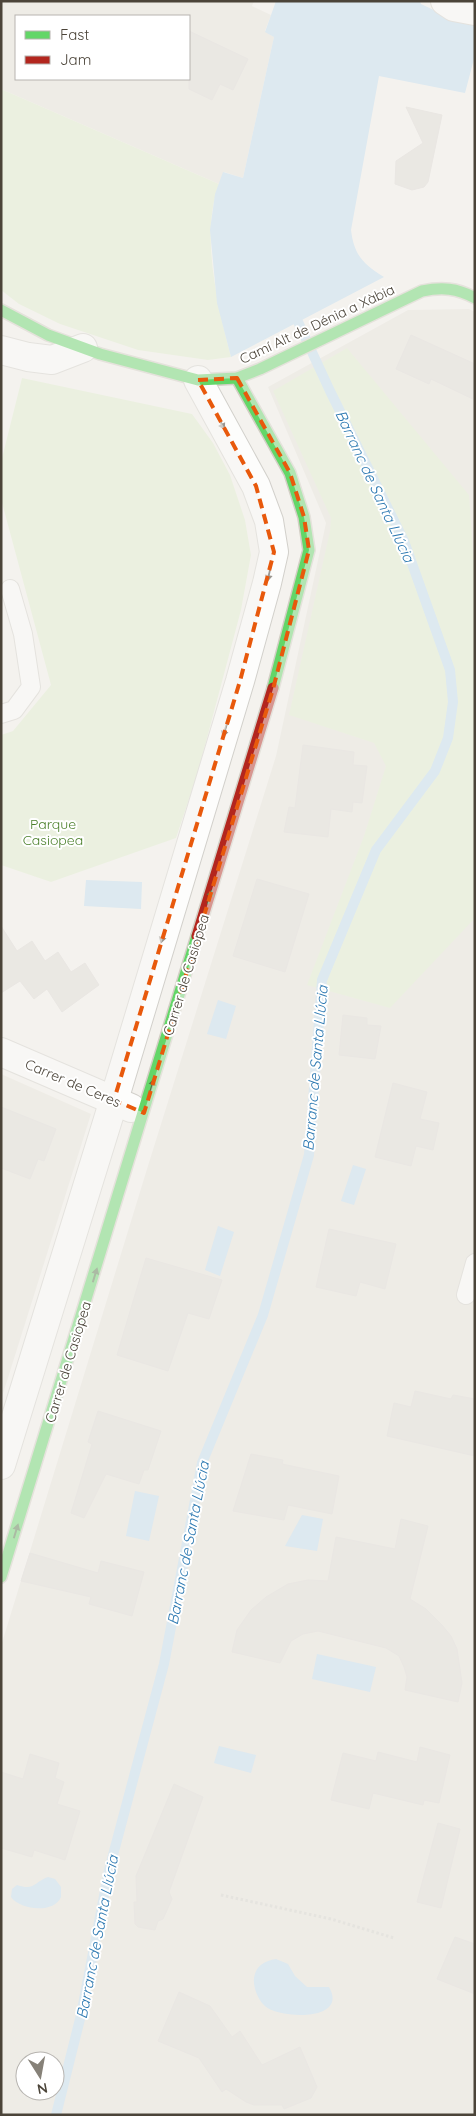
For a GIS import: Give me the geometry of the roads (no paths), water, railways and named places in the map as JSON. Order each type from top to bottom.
[{"type":"street","points":[[445,1],[454,7],[475,11]]},
{"type":"street","name":"Camí Alt de Dénia a Xàbia","points":[[1,310],[48,335],[83,348],[198,380],[237,378],[260,369],[422,291],[436,287],[451,287],[475,298]]},
{"type":"street","points":[[1,350],[28,357],[52,360],[83,348]]},
{"type":"street","name":"Carrer de Casiopea","points":[[1,1578],[273,689],[309,550],[304,516],[290,473],[237,378]]},
{"type":"street","points":[[1,1465],[114,1100],[240,681],[274,552],[268,521],[256,486],[198,380]]},
{"type":"street","name":"Carrer de Ceres","points":[[1,1052],[144,1113]]},
{"type":"lane","points":[[1,714],[14,710],[31,687],[23,634],[10,589]]},
{"type":"lane","points":[[466,1295],[475,1263]]},
{"type":"water","points":[[276,1],[420,1],[421,4],[453,19],[475,24],[475,55],[465,93],[379,76],[351,230],[354,246],[361,258],[370,268],[384,277],[231,357],[217,303],[210,230],[215,194],[223,172],[243,178],[274,37],[265,32]]},
{"type":"water","points":[[86,880],[142,882],[141,909],[84,906]]},
{"type":"water","points":[[218,1000],[236,1006],[226,1039],[207,1034]]},
{"type":"water","points":[[353,1165],[366,1169],[354,1205],[341,1201]]},
{"type":"water","points":[[218,1226],[234,1232],[220,1276],[205,1270]]},
{"type":"water","points":[[135,1491],[159,1496],[149,1541],[126,1536]]},
{"type":"water","points":[[302,1515],[323,1519],[317,1551],[285,1546]]},
{"type":"water","points":[[317,1654],[376,1667],[370,1692],[312,1679]]},
{"type":"water","points":[[219,1746],[256,1755],[251,1773],[214,1763]]},
{"type":"water","points":[[48,1877],[55,1879],[61,1887],[61,1897],[52,1906],[44,1908],[29,1907],[22,1905],[11,1897],[12,1889],[17,1885],[23,1887],[31,1886]]},
{"type":"water","points":[[276,1959],[288,1964],[295,1976],[307,1987],[329,1987],[333,1998],[329,2007],[321,2012],[297,2015],[273,2010],[265,2006],[256,1993],[254,1978],[262,1964]]},
{"type":"waterway","name":"Barranc de Santa Llúcia","points":[[56,2115],[81,2015],[109,1870],[164,1664],[202,1463],[263,1315],[309,1155],[322,980],[376,850],[435,771],[448,738],[453,702],[450,670],[404,541],[293,311]]},
{"type":"park label","name":"Parque Casiopea","points":[[53,832]]}]
